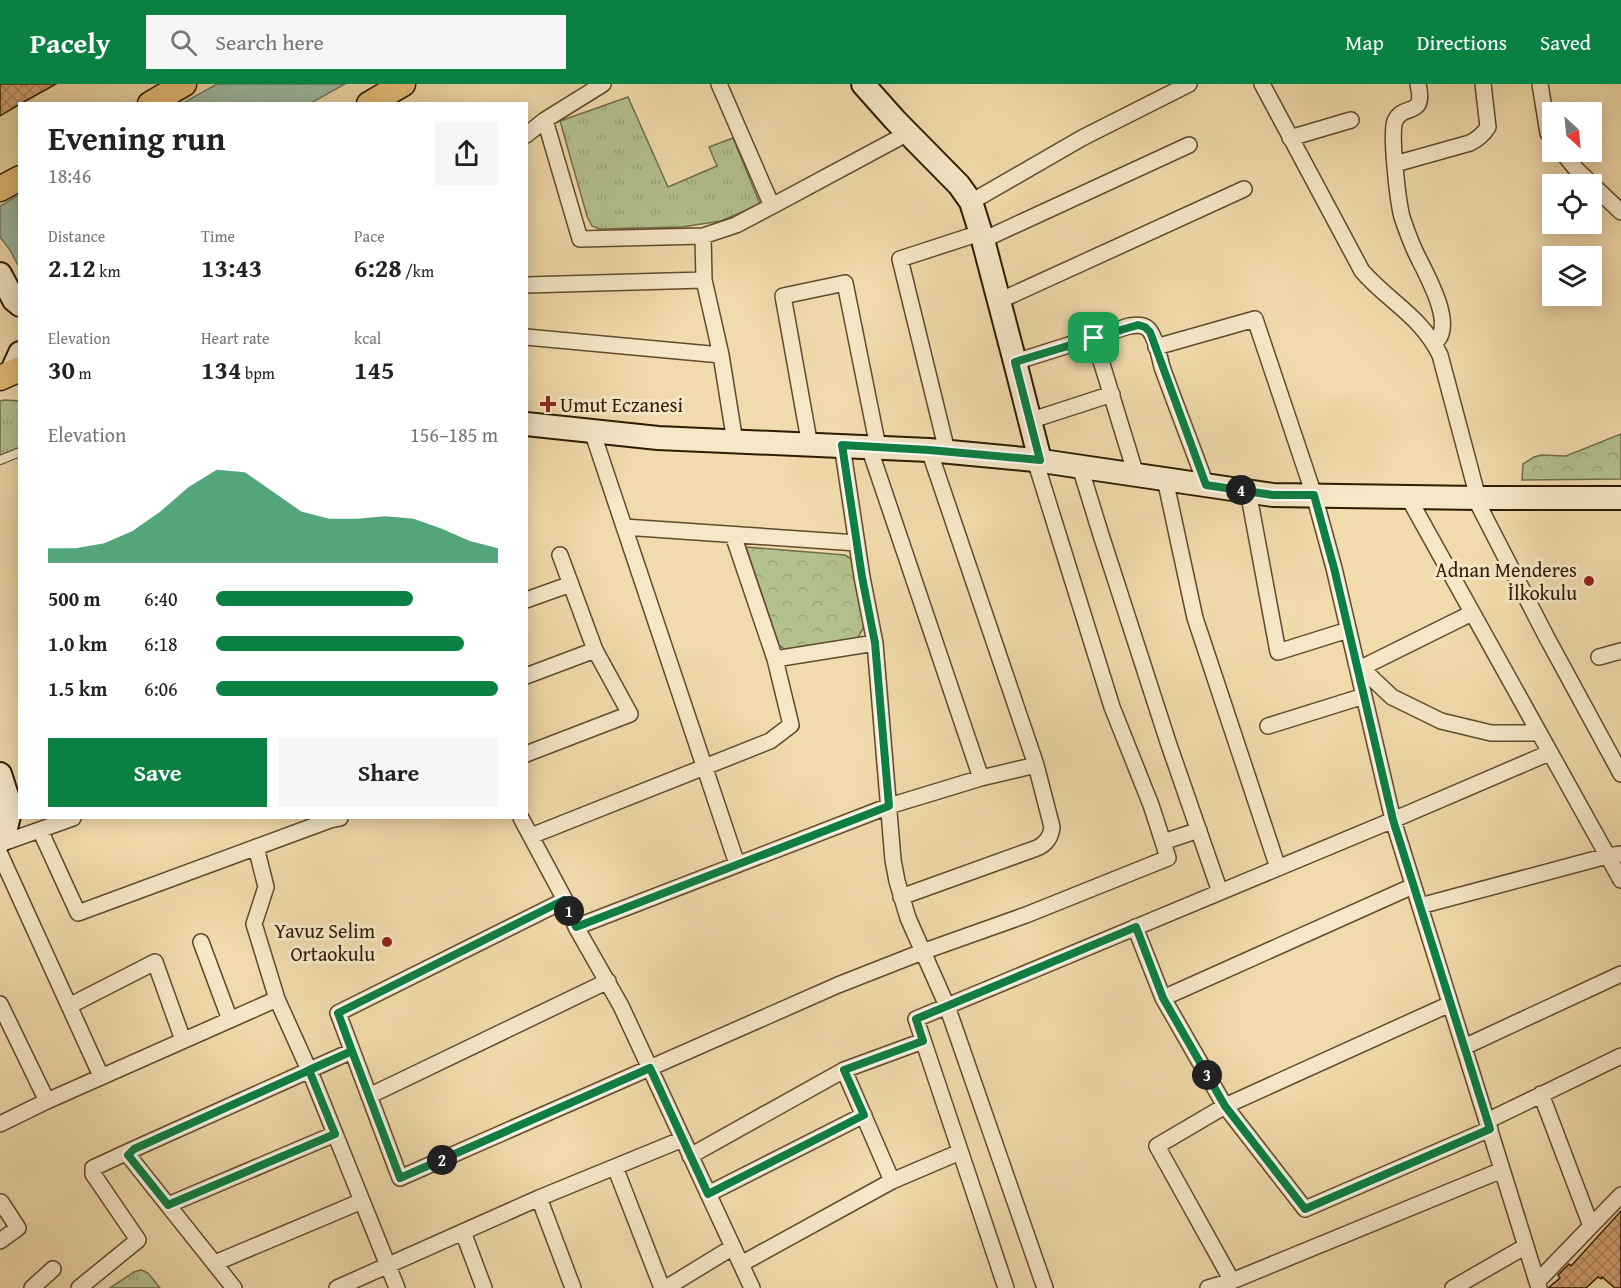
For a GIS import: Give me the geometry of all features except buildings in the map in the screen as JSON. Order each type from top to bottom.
[{"type":"main road","points":[[153,102],[184,84]]},
{"type":"main road","points":[[372,102],[403,84]]},
{"type":"main road","points":[[864,84],[972,202],[1015,362],[1037,460]]},
{"type":"main road","points":[[0,189],[18,179]]},
{"type":"main road","points":[[10,290],[18,317]]},
{"type":"main road","points":[[528,424],[658,438],[938,450],[1037,460],[1273,495],[1621,498]]},
{"type":"main road","points":[[0,774],[11,808],[0,843]]},
{"type":"street","points":[[528,133],[545,120],[603,84]]},
{"type":"street","points":[[719,84],[772,206]]},
{"type":"street","points":[[972,202],[1082,138],[1189,84]]},
{"type":"street","points":[[1262,84],[1362,271],[1374,285],[1417,321],[1440,355],[1477,498],[1546,636],[1621,774]]},
{"type":"street","points":[[1418,84],[1420,101],[1398,117],[1394,126],[1395,164],[1401,214],[1410,241],[1442,315],[1442,332],[1434,344]]},
{"type":"street","points":[[1395,164],[1470,143],[1484,134],[1488,128],[1483,84]]},
{"type":"street","points":[[1540,84],[1543,102]]},
{"type":"street","points":[[545,120],[580,238],[703,236],[736,225],[908,133]]},
{"type":"street","points":[[1290,138],[1351,120]]},
{"type":"street","points":[[901,897],[1037,848],[1045,843],[1052,827],[1036,765],[938,450],[900,259],[982,236],[1189,145]]},
{"type":"street","points":[[1570,162],[1621,212]]},
{"type":"street","points":[[999,301],[1244,189]]},
{"type":"street","points":[[703,236],[704,279],[721,355],[735,442]]},
{"type":"street","points":[[528,285],[704,279]]},
{"type":"street","points":[[810,446],[783,296],[845,284],[874,447],[981,778]]},
{"type":"street","points":[[1156,347],[1255,319],[1314,495],[1359,665],[1393,820],[1538,1285]]},
{"type":"street","points":[[1015,362],[1138,325],[1145,327],[1150,332],[1156,347],[1206,485]]},
{"type":"street","points":[[528,338],[721,355]]},
{"type":"street","points":[[1094,338],[1136,475]]},
{"type":"street","points":[[1029,421],[1112,394]]},
{"type":"street","points":[[592,431],[737,864]]},
{"type":"street","points":[[842,445],[875,643],[893,860],[901,897],[922,952],[947,1006],[1045,1288]]},
{"type":"street","points":[[564,900],[338,1013],[400,1178],[838,985],[1026,915],[1168,858],[1151,805],[1112,707],[1037,460]]},
{"type":"street","points":[[1080,467],[1161,720],[1220,892]]},
{"type":"street","points":[[1165,479],[1195,618],[1278,868]]},
{"type":"street","points":[[1248,491],[1278,652],[1348,630]]},
{"type":"street","points":[[1408,497],[1549,753],[1614,855],[1621,880]]},
{"type":"street","points":[[624,527],[857,543]]},
{"type":"street","points":[[531,836],[770,741],[791,724],[775,659],[733,535]]},
{"type":"street","points":[[528,753],[630,714],[595,650],[560,555]]},
{"type":"street","points":[[528,599],[571,584]]},
{"type":"street","points":[[1359,665],[1472,613]]},
{"type":"street","points":[[775,659],[875,643]]},
{"type":"street","points":[[528,675],[595,650]]},
{"type":"street","points":[[1599,657],[1621,651]]},
{"type":"street","points":[[1359,665],[1392,697],[1441,721],[1491,733],[1538,733]]},
{"type":"street","points":[[1268,726],[1364,696]]},
{"type":"street","points":[[1006,1288],[916,1019],[1549,753]]},
{"type":"street","points":[[576,927],[889,806],[981,778],[1036,765]]},
{"type":"street","points":[[0,843],[70,819]]},
{"type":"street","points":[[40,830],[78,913],[330,819]]},
{"type":"street","points":[[522,819],[576,927],[608,981],[752,1288]]},
{"type":"street","points":[[1163,842],[1199,830]]},
{"type":"street","points":[[256,847],[266,887],[254,924],[277,999],[309,1070],[397,1288]]},
{"type":"street","points":[[0,855],[101,1076]]},
{"type":"street","points":[[1420,906],[1614,855]]},
{"type":"street","points":[[1163,998],[1413,886]]},
{"type":"street","points":[[1136,927],[1163,998],[1225,1106],[1305,1209],[1488,1125],[1541,1094],[1621,1056]]},
{"type":"street","points":[[201,942],[230,1020]]},
{"type":"street","points":[[69,1006],[155,962],[183,1040]]},
{"type":"street","points":[[1464,1047],[1621,974]]},
{"type":"street","points":[[369,1096],[608,981]]},
{"type":"street","points":[[0,1124],[101,1076],[277,999]]},
{"type":"street","points":[[0,1004],[47,1101]]},
{"type":"street","points":[[1232,1281],[1157,1146],[1225,1106],[1450,1004]]},
{"type":"street","points":[[690,1156],[844,1070],[923,1041]]},
{"type":"street","points":[[79,1288],[138,1240],[93,1174],[93,1168],[352,1051]]},
{"type":"street","points":[[844,1070],[892,1181]]},
{"type":"street","points":[[1541,1094],[1591,1226]]},
{"type":"street","points":[[708,1194],[864,1115]]},
{"type":"street","points":[[168,1205],[335,1134]]},
{"type":"street","points":[[337,1288],[539,1198],[683,1139]]},
{"type":"street","points":[[134,1149],[128,1155],[234,1288]]},
{"type":"street","points":[[741,1264],[892,1181],[960,1152]]},
{"type":"street","points":[[615,1167],[664,1288],[733,1247]]},
{"type":"street","points":[[1208,1288],[1232,1281],[1502,1170]]},
{"type":"street","points":[[1538,1285],[1621,1196]]},
{"type":"street","points":[[539,1198],[573,1288]]},
{"type":"street","points":[[214,1263],[362,1201]]},
{"type":"street","points":[[0,1203],[2,1202],[18,1228],[0,1241]]},
{"type":"street","points":[[463,1232],[484,1288]]},
{"type":"street","points":[[1453,1288],[1526,1246]]},
{"type":"street","points":[[32,1288],[52,1269]]},
{"type":"lane","points":[[0,460],[18,453]]},
{"type":"green space","points":[[628,97],[668,187],[717,166],[709,147],[733,138],[760,204],[721,221],[682,227],[599,229],[592,226],[587,216],[560,121]]},
{"type":"green space","points":[[0,401],[18,401],[18,449],[0,457]]},
{"type":"green space","points":[[1621,434],[1621,479],[1522,480],[1523,464],[1534,457],[1566,456]]},
{"type":"green space","points":[[746,547],[845,555],[858,563],[866,623],[857,639],[787,651],[779,645]]},
{"type":"green space","points":[[141,1270],[148,1273],[160,1288],[110,1288],[134,1272]]},
{"type":"shaded area","points":[[217,84],[345,84],[313,102],[185,102]]},
{"type":"shaded area","points":[[18,196],[18,265],[0,237],[0,206]]},
{"type":"place","name":"Umut Eczanesi","points":[[548,404]]},
{"type":"place","name":"Adnan Menderes İlkokulu","points":[[1589,581]]},
{"type":"place","name":"Yavuz Selim Ortaokulu","points":[[387,942]]},
{"type":"route","points":[[1094,338],[1015,362],[1040,460],[842,445],[862,577],[875,643],[889,806],[576,927],[564,900],[338,1013],[352,1051],[309,1070],[134,1149],[128,1155],[168,1205],[335,1134],[309,1070],[352,1051],[400,1178],[650,1068],[708,1194],[864,1115],[844,1070],[923,1041],[916,1019],[1136,927],[1163,998],[1225,1106],[1305,1209],[1490,1129],[1393,820],[1334,568],[1314,495],[1273,495],[1206,485],[1150,332],[1138,325],[1094,338]]}]
